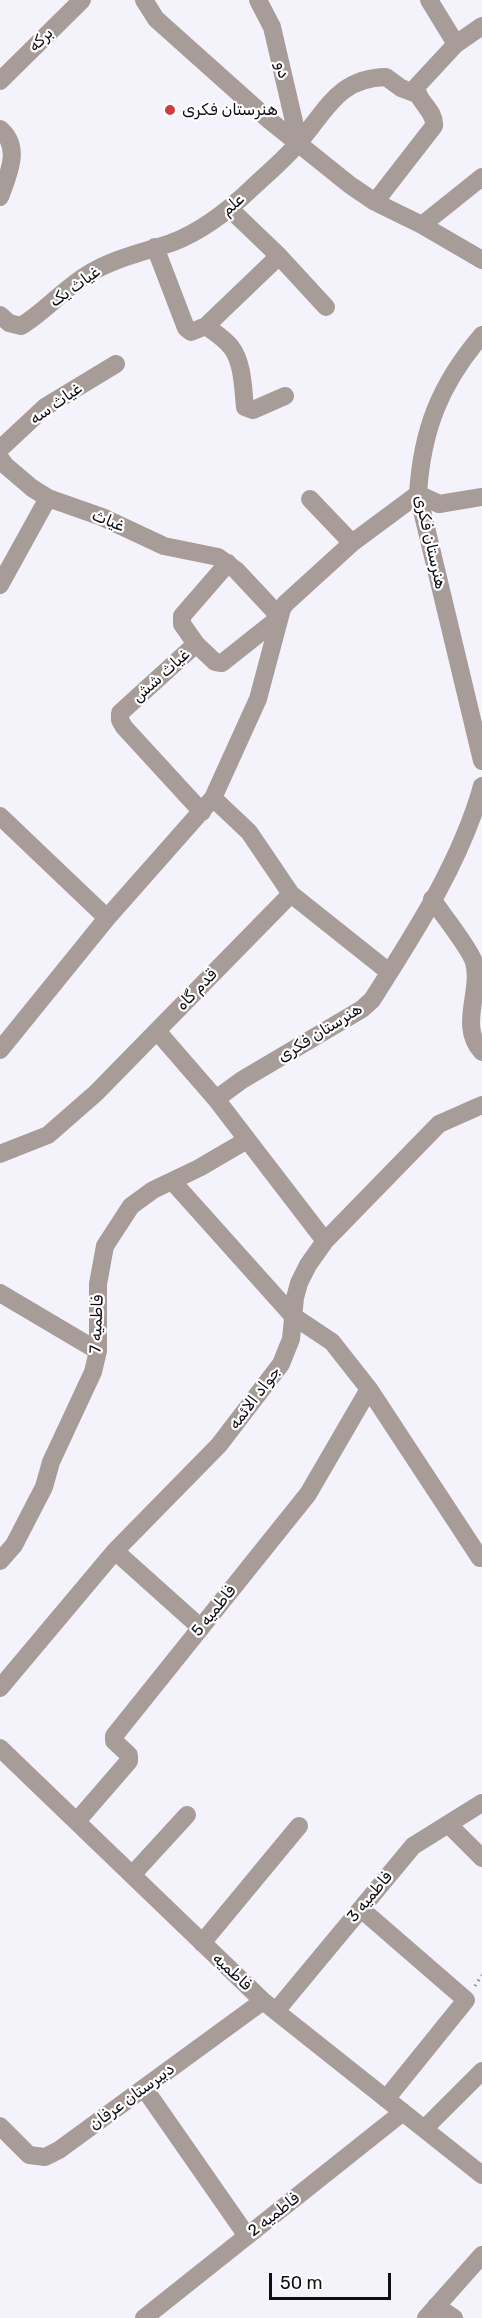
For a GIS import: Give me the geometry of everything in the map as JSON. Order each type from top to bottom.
[{"type":"street","name":"برکه","points":[[0,81],[82,0]]},
{"type":"street","points":[[144,0],[156,19],[269,120],[350,185],[375,202],[422,225],[482,260]]},
{"type":"street","name":"دو","points":[[258,0],[272,27],[299,143]]},
{"type":"street","points":[[429,0],[456,44]]},
{"type":"street","points":[[375,202],[434,126],[434,117],[417,94],[417,86],[456,44],[482,26]]},
{"type":"street","name":"علم","points":[[155,247],[204,228],[231,208],[299,143],[326,108],[356,82],[386,77],[400,88],[417,94]]},
{"type":"street","points":[[0,129],[7,135],[12,149],[11,165],[0,197]]},
{"type":"street","points":[[422,225],[482,177]]},
{"type":"street","points":[[231,208],[326,307]]},
{"type":"street","points":[[155,247],[186,328],[190,332],[206,326],[279,256]]},
{"type":"street","name":"غیاث یک","points":[[0,315],[9,323],[21,326],[88,273],[155,247]]},
{"type":"street","points":[[206,326],[231,346],[242,379],[245,407],[248,410],[285,396]]},
{"type":"street","name":"هنرستان فکری","points":[[482,335],[451,376],[436,405],[420,463],[418,494],[482,761]]},
{"type":"street","name":"غیاث سه","points":[[0,449],[45,407],[116,364]]},
{"type":"street","name":"غیاث","points":[[0,458],[32,488],[48,498],[102,517],[164,546],[218,557],[228,563]]},
{"type":"street","points":[[0,1050],[107,918],[207,805],[258,699],[282,609],[289,599],[352,543],[418,494],[439,504],[482,497]]},
{"type":"street","points":[[0,585],[48,498]]},
{"type":"street","points":[[310,499],[352,543]]},
{"type":"street","points":[[228,563],[280,617]]},
{"type":"street","name":"غیاث شش","points":[[228,563],[182,615],[182,624],[196,644],[120,713],[120,720],[207,805],[249,832],[291,894]]},
{"type":"street","points":[[196,644],[215,662],[222,663],[280,617]]},
{"type":"street","name":"هنرستان فکری","points":[[216,1099],[242,1080],[362,1009],[372,1000],[463,842],[482,786]]},
{"type":"street","points":[[0,816],[107,918]]},
{"type":"street","points":[[291,894],[388,972]]},
{"type":"street","name":"قدم گاه","points":[[0,1154],[48,1135],[96,1093],[291,894]]},
{"type":"street","points":[[432,899],[474,960],[477,992],[471,1017],[472,1032],[477,1047],[482,1052]]},
{"type":"street","points":[[157,1031],[216,1099],[325,1241]]},
{"type":"street","name":"جواد الائمه","points":[[0,1688],[115,1551],[219,1445],[281,1364],[291,1339],[295,1298],[299,1283],[308,1265],[325,1241],[439,1124],[482,1105]]},
{"type":"street","name":"فاطمیه 7","points":[[0,1561],[14,1545],[44,1487],[51,1462],[93,1372],[98,1351],[98,1284],[105,1246],[130,1206],[153,1190],[173,1182],[247,1140]]},
{"type":"street","points":[[173,1182],[293,1316],[332,1342],[369,1389],[480,1558]]},
{"type":"street","points":[[0,1293],[98,1351]]},
{"type":"street","name":"فاطمیه 5","points":[[78,1821],[129,1761],[129,1755],[114,1741],[114,1736],[308,1494],[369,1389]]},
{"type":"street","points":[[115,1551],[201,1628]]},
{"type":"street","name":"فاطمیه","points":[[0,1748],[270,2006],[482,2175]]},
{"type":"street","name":"فاطمیه 3","points":[[270,2006],[361,1909],[413,1846],[482,1803]]},
{"type":"street","points":[[132,1875],[187,1815]]},
{"type":"street","points":[[448,1824],[482,1858]]},
{"type":"street","points":[[202,1943],[298,1826]]},
{"type":"street","points":[[361,1909],[466,2001],[386,2099]]},
{"type":"street","name":"دبیرستان عرفان","points":[[0,2126],[29,2155],[45,2157],[59,2150],[144,2088],[270,2006]]},
{"type":"street","points":[[424,2129],[482,2071]]},
{"type":"street","points":[[144,2088],[247,2236]]},
{"type":"street","name":"فاطمیه 2","points":[[144,2318],[403,2112]]},
{"type":"street","points":[[454,2318],[431,2312],[482,2255]]},
{"type":"place","name":"هنرستان فکری","points":[[170,110]]}]
